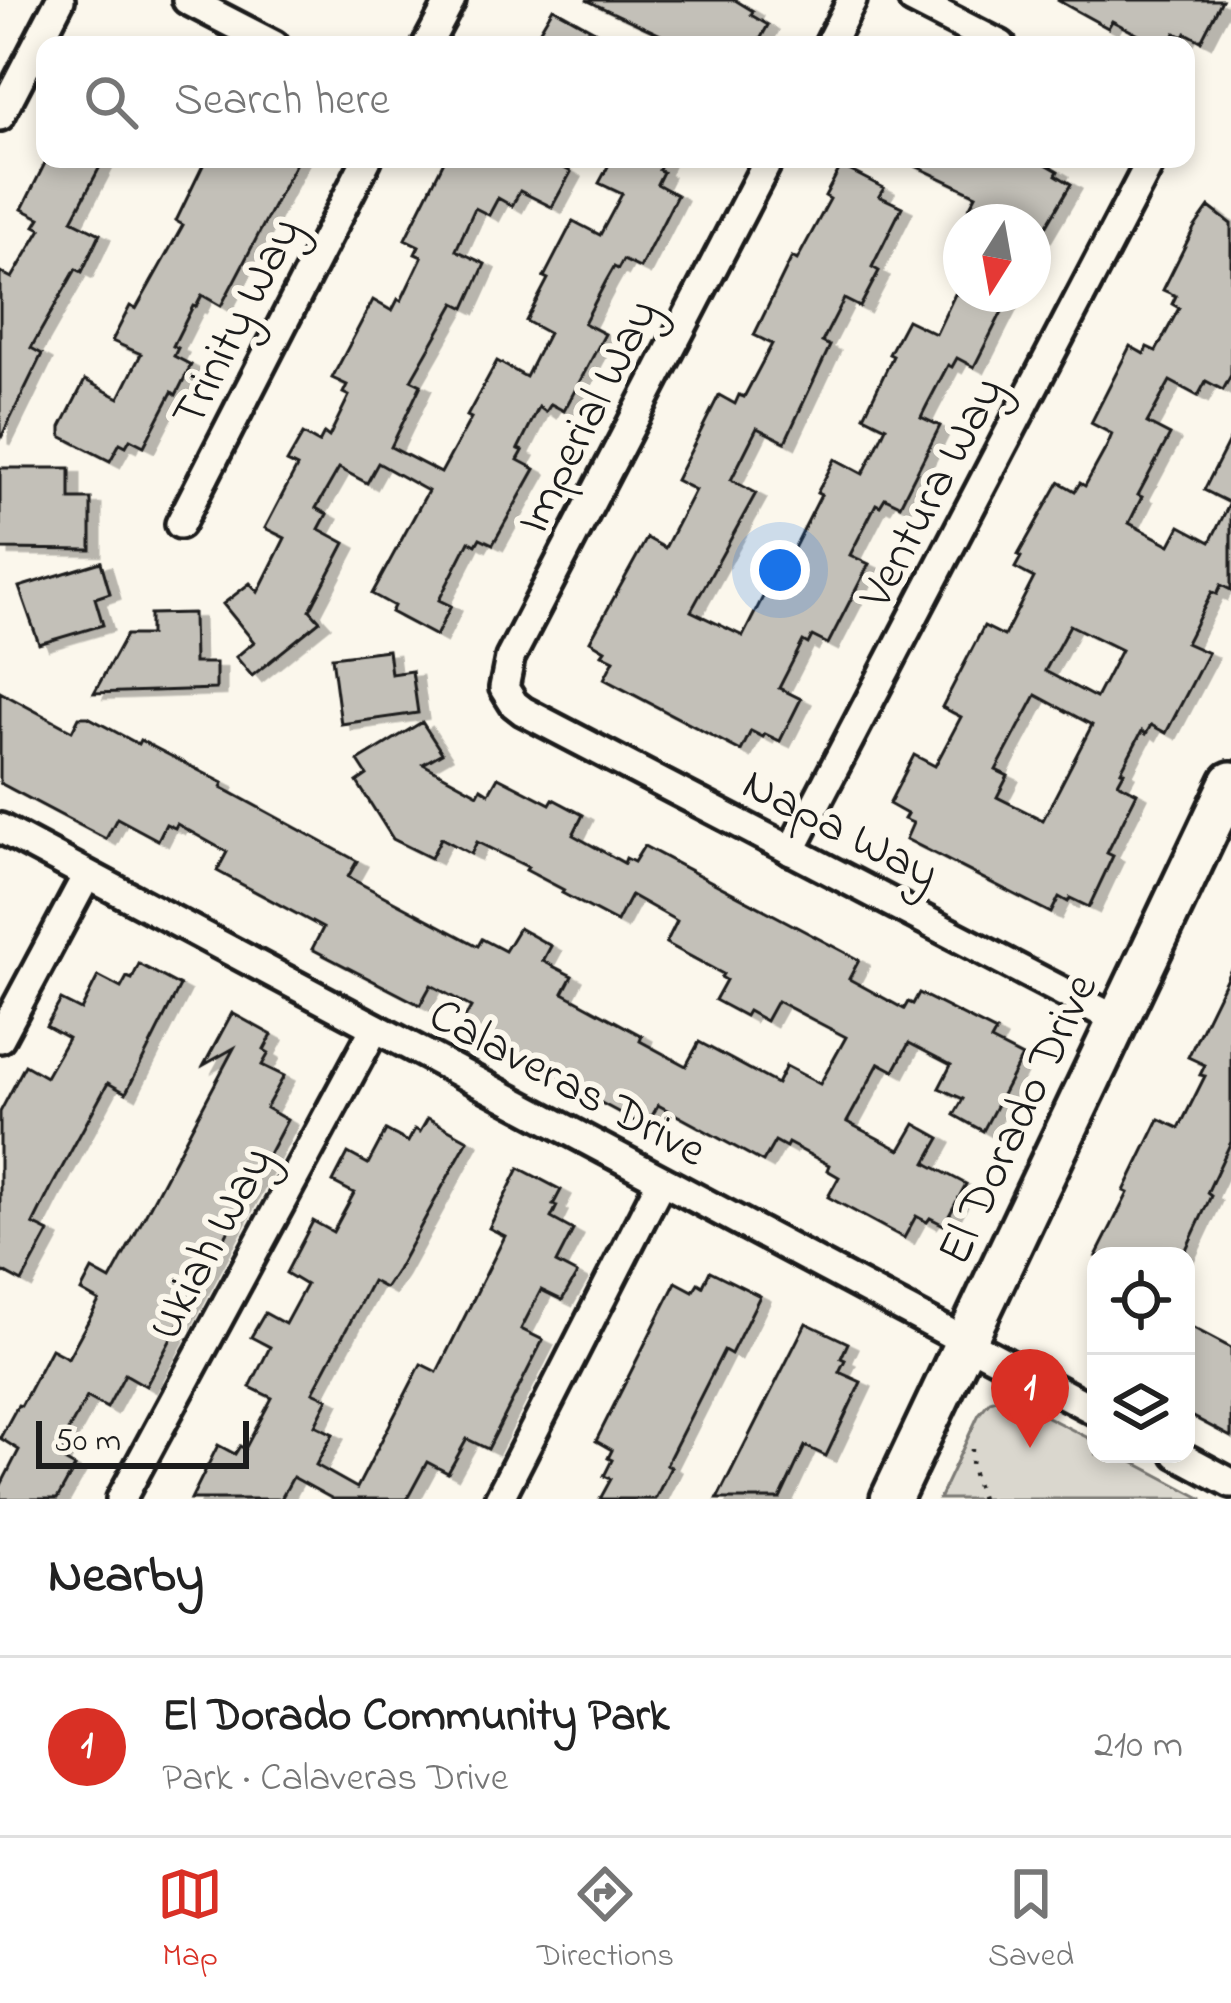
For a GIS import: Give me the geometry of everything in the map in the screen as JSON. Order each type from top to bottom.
[{"type":"street","points":[[41,36],[60,0]]},
{"type":"street","points":[[187,0],[257,36]]},
{"type":"street","points":[[432,36],[452,0]]},
{"type":"street","points":[[834,36],[852,0]]},
{"type":"street","points":[[913,0],[983,36]]},
{"type":"street","points":[[0,116],[36,46]]},
{"type":"street","name":"Trinity Way","points":[[180,524],[363,168]]},
{"type":"street","name":"Imperial Way","points":[[524,711],[504,688],[510,658],[764,168]]},
{"type":"street","name":"Ventura Way","points":[[791,851],[1148,168]]},
{"type":"street","name":"Napa Way","points":[[524,711],[1119,1021]]},
{"type":"street","name":"El Dorado Drive","points":[[891,1499],[1231,782]]},
{"type":"street","name":"Calaveras Drive","points":[[0,828],[1087,1406]]},
{"type":"street","points":[[0,1039],[87,874]]},
{"type":"street","name":"Ukiah Way","points":[[121,1499],[375,1028]]},
{"type":"street","points":[[499,1499],[662,1181]]},
{"type":"street","points":[[1194,1463],[1231,1483]]},
{"type":"path","points":[[972,1449],[977,1499]]},
{"type":"shaded area","points":[[1006,1396],[1087,1437],[1087,1463],[1135,1463],[1203,1499],[939,1499],[979,1414],[990,1401]]},
{"type":"building","points":[[586,0],[735,0],[768,25],[762,36],[663,36]]},
{"type":"building","points":[[1057,0],[1222,0],[1201,41],[1186,33],[1141,36],[1112,21],[1108,28]]},
{"type":"building","points":[[553,8],[604,36],[536,36]]},
{"type":"building","points":[[42,168],[99,168],[72,220],[100,234],[82,272],[76,269],[31,348],[42,354],[0,440],[0,272],[12,278],[41,229],[35,226],[40,218],[22,209]]},
{"type":"building","points":[[202,168],[293,168],[221,306],[202,295],[193,306],[173,346],[178,348],[174,356],[191,365],[176,395],[172,392],[144,446],[130,439],[126,446],[120,443],[110,461],[61,436],[61,427],[85,380],[119,398],[141,354],[112,341],[130,306],[136,309],[183,225],[176,221]]},
{"type":"building","points":[[440,168],[564,168],[571,172],[552,207],[520,191],[512,206],[498,198],[489,215],[475,208],[456,250],[485,264],[465,308],[455,303],[411,380],[421,385],[391,447],[441,473],[497,361],[526,377],[548,333],[526,321],[573,221],[600,235],[622,194],[599,183],[607,168],[660,168],[663,172],[657,184],[677,195],[640,268],[623,260],[606,281],[584,323],[605,334],[564,411],[551,404],[546,412],[539,407],[518,449],[523,451],[518,460],[535,469],[493,544],[480,538],[476,545],[469,541],[439,600],[451,606],[436,636],[391,612],[394,606],[372,594],[428,491],[378,463],[367,483],[339,468],[316,508],[327,514],[319,529],[345,543],[310,610],[320,621],[252,676],[236,657],[254,642],[223,604],[250,583],[258,592],[285,538],[265,528],[297,467],[287,462],[303,434],[319,443],[324,433],[329,437],[349,396],[343,393],[347,385],[332,378],[373,300],[392,311],[401,301],[422,257],[415,254],[419,246],[405,239]]},
{"type":"building","points":[[840,168],[845,168],[884,188],[879,196],[902,207],[872,267],[879,271],[860,307],[844,299],[822,342],[830,346],[785,442],[757,428],[731,480],[756,493],[691,611],[743,636],[772,579],[777,582],[835,459],[863,474],[886,427],[864,416],[907,320],[936,334],[946,312],[1002,312],[974,367],[957,358],[952,367],[948,365],[927,405],[921,417],[940,426],[900,505],[885,498],[880,506],[876,504],[850,555],[869,564],[828,644],[812,636],[808,644],[803,641],[779,688],[801,699],[780,741],[751,731],[741,751],[604,679],[614,660],[590,641],[647,538],[665,548],[695,490],[676,480],[719,395],[735,404],[739,395],[744,397],[772,344],[754,335],[792,257],[797,260],[830,199],[825,196]]},
{"type":"building","points":[[920,168],[1053,168],[1071,184],[1051,218],[1051,204],[971,204],[976,195]]},
{"type":"building","points":[[1209,207],[1231,224],[1231,375],[1223,390],[1206,381],[1198,396],[1170,381],[1147,423],[1170,435],[1138,495],[1142,497],[1129,523],[1170,545],[1180,526],[1210,542],[1230,503],[1204,490],[1231,437],[1231,590],[1221,585],[1217,594],[1212,592],[1186,643],[1208,653],[1166,733],[1151,725],[1146,734],[1142,731],[1121,771],[1118,783],[1137,793],[1107,853],[1113,856],[1089,907],[1059,897],[1051,913],[906,839],[913,823],[889,804],[914,755],[935,766],[961,717],[942,707],[984,626],[1004,636],[1034,578],[1015,568],[1018,555],[1059,482],[1075,491],[1080,483],[1085,486],[1107,446],[1112,434],[1091,423],[1130,346],[1144,354],[1147,347],[1156,351],[1179,308],[1172,304],[1176,296],[1163,290]],"holes":[[[1070,625],[1121,650],[1096,698],[1045,671]],[[1036,695],[1092,725],[1043,820],[997,797],[1008,776],[996,770]]]},
{"type":"building","points":[[0,468],[70,468],[70,499],[91,499],[91,550],[0,549]]},
{"type":"building","points":[[101,562],[110,593],[95,598],[103,625],[39,644],[19,587]]},
{"type":"building","points":[[193,613],[194,663],[216,663],[216,689],[94,693],[126,635],[150,635],[150,614]]},
{"type":"building","points":[[388,650],[391,674],[412,671],[418,713],[341,724],[332,657]]},
{"type":"building","points":[[0,692],[72,731],[79,717],[88,717],[223,783],[221,787],[357,861],[348,877],[478,946],[482,939],[505,951],[519,928],[551,946],[543,961],[572,976],[563,993],[686,1066],[699,1042],[777,1084],[786,1066],[820,1084],[846,1037],[777,1001],[766,1021],[715,1000],[726,980],[723,974],[666,943],[677,921],[631,895],[617,922],[477,842],[471,854],[441,838],[431,858],[393,839],[357,782],[367,775],[358,761],[422,722],[442,753],[423,764],[478,794],[481,788],[489,793],[498,777],[550,804],[553,799],[583,815],[573,835],[624,863],[626,858],[634,862],[644,846],[859,960],[849,979],[904,1009],[919,993],[996,1032],[991,1041],[1022,1057],[983,1131],[954,1115],[963,1099],[939,1088],[951,1065],[909,1043],[894,1071],[879,1063],[847,1122],[900,1150],[915,1124],[940,1138],[926,1163],[966,1184],[944,1225],[916,1216],[904,1238],[828,1197],[839,1177],[827,1170],[829,1165],[788,1143],[786,1147],[775,1141],[763,1162],[658,1105],[646,1127],[460,1027],[471,1007],[431,985],[420,1005],[312,949],[323,928],[217,871],[227,852],[177,824],[175,828],[166,824],[158,840],[117,818],[106,839],[0,783]]},
{"type":"building","points":[[139,964],[180,986],[126,1093],[108,1083],[51,1188],[33,1224],[49,1232],[22,1282],[0,1270],[0,1112],[25,1065],[46,1077],[68,1038],[46,1026],[61,1000],[81,1010],[98,976],[121,988]]},
{"type":"building","points":[[1231,969],[1231,1142],[1187,1247],[1101,1247],[1159,1119],[1179,1128],[1205,1076],[1200,1075],[1205,1065],[1188,1057]]},
{"type":"building","points":[[232,1013],[272,1035],[262,1065],[284,1076],[266,1108],[287,1120],[146,1386],[125,1374],[107,1408],[87,1397],[59,1447],[64,1449],[59,1458],[75,1467],[57,1499],[0,1499],[0,1487],[19,1450],[0,1438],[51,1349],[68,1358],[99,1301],[81,1291],[92,1270],[110,1280],[132,1240],[234,1048],[204,1065]]},
{"type":"building","points":[[428,1118],[468,1140],[385,1288],[372,1281],[313,1392],[328,1399],[315,1425],[333,1434],[316,1465],[357,1488],[421,1364],[437,1372],[505,1236],[489,1228],[519,1168],[561,1190],[551,1218],[573,1230],[556,1263],[577,1274],[562,1300],[541,1290],[521,1329],[543,1340],[488,1449],[467,1439],[448,1473],[427,1462],[407,1499],[333,1499],[293,1477],[281,1499],[191,1499],[218,1445],[235,1454],[240,1446],[245,1449],[272,1398],[250,1387],[270,1347],[251,1337],[265,1313],[285,1324],[306,1285],[286,1273],[313,1221],[333,1232],[354,1193],[333,1182],[348,1153],[368,1164],[386,1130],[408,1142]]},
{"type":"building","points":[[710,1271],[760,1296],[731,1354],[724,1350],[666,1465],[671,1467],[655,1499],[600,1499],[611,1479],[604,1476],[612,1450],[596,1441],[676,1282],[693,1291],[698,1283],[703,1286]]},
{"type":"building","points":[[806,1323],[848,1343],[839,1372],[861,1382],[826,1456],[805,1446],[780,1499],[717,1499]]},
{"type":"building","points":[[1195,1329],[1231,1348],[1231,1437],[1195,1418]]},
{"type":"place","name":"El Dorado Community Park","points":[[1030,1448]]}]
